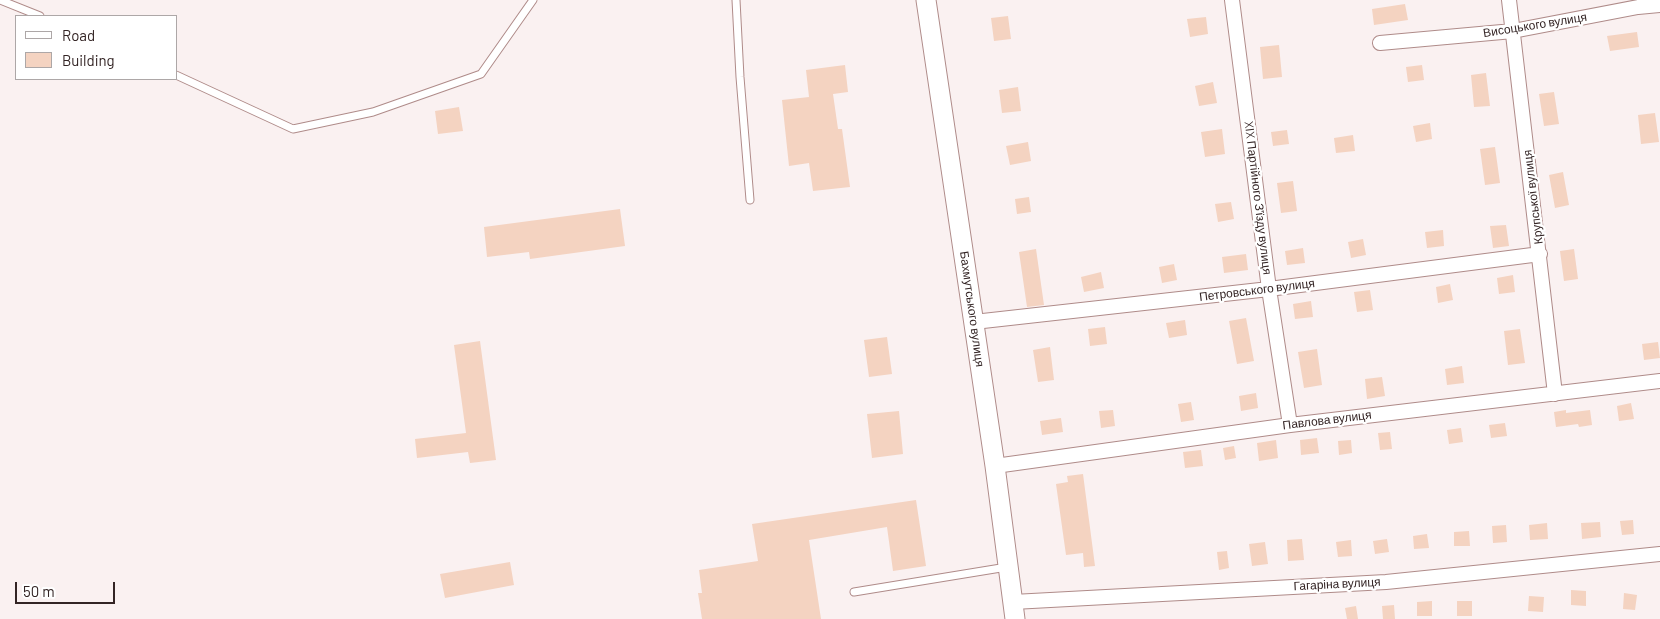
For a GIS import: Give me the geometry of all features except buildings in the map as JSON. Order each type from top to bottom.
[{"type":"main road","name":"Бахмутського вулиця","points":[[926,0],[995,466],[1014,610]]},
{"type":"street","name":"XIX Партійного З'їзду вулиця","points":[[1232,0],[1269,289],[1290,425]]},
{"type":"street","name":"Крупської вулиця","points":[[1509,0],[1555,394]]},
{"type":"street","name":"Висоцького вулиця","points":[[1380,43],[1513,31],[1638,7],[1660,5]]},
{"type":"street","name":"Петровського вулиця","points":[[974,322],[1269,289],[1540,254]]},
{"type":"street","name":"Павлова вулиця","points":[[995,466],[1290,425],[1660,381]]},
{"type":"street","name":"Гагаріна вулиця","points":[[1014,610],[1386,582],[1660,554]]},
{"type":"lane","points":[[0,0],[38,15]]},
{"type":"lane","points":[[178,76],[293,128],[373,112],[481,74],[533,0]]},
{"type":"lane","points":[[736,0],[750,200]]},
{"type":"lane","points":[[854,592],[1008,567]]}]
